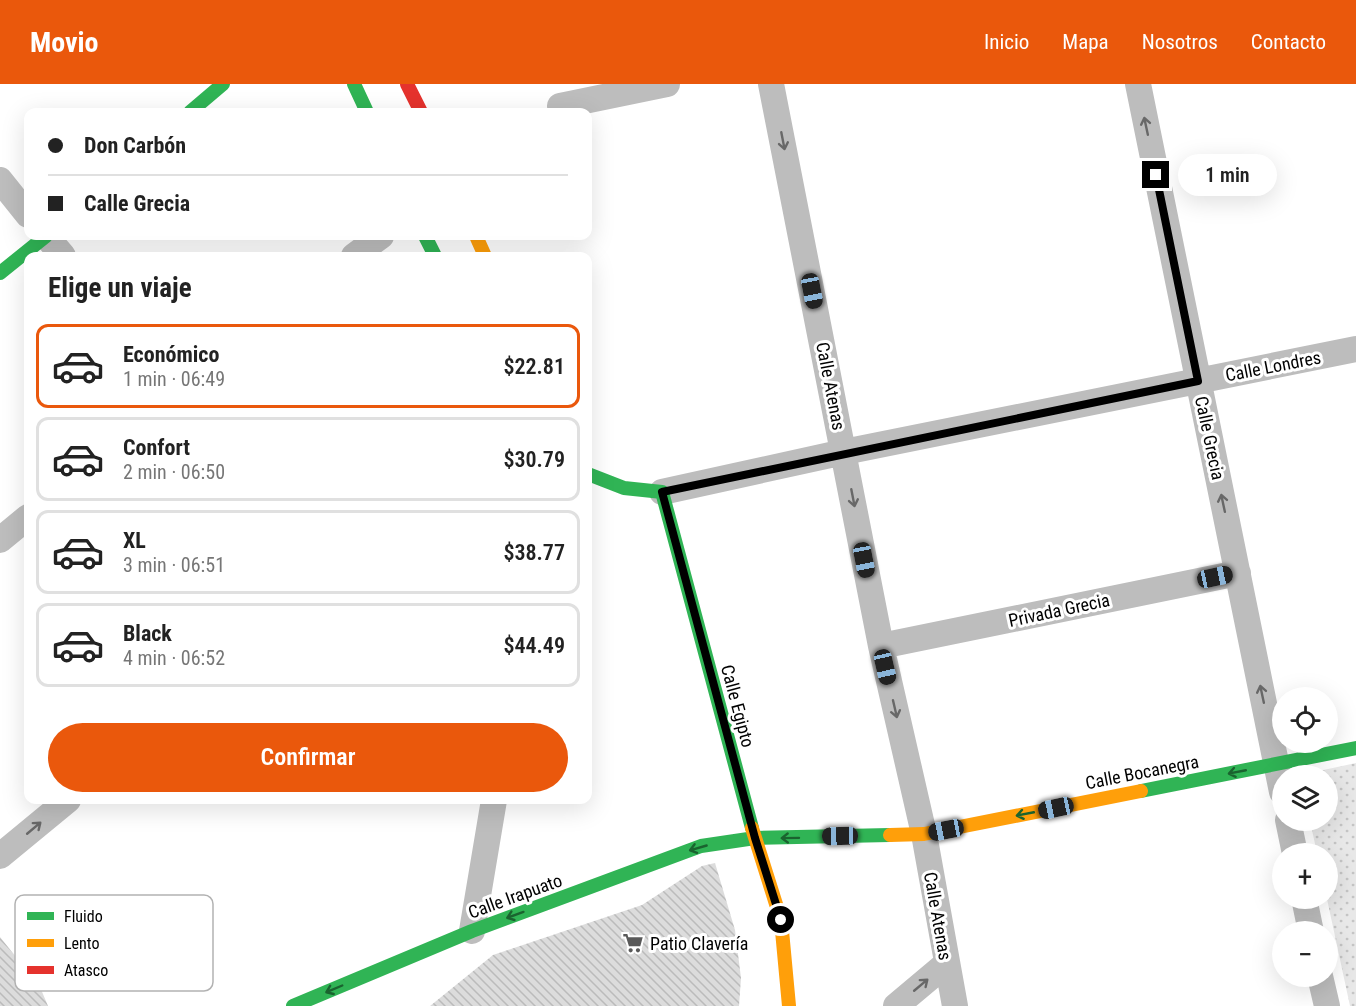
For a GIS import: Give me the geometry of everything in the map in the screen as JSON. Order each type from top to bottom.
[{"type":"street","points":[[195,108],[223,84]]},
{"type":"street","points":[[354,84],[365,108]]},
{"type":"street","points":[[407,84],[419,108]]},
{"type":"street","points":[[556,108],[578,84]]},
{"type":"street","points":[[559,108],[667,84]]},
{"type":"street","name":"Calle Atenas","points":[[771,84],[881,646],[924,834],[955,1006]]},
{"type":"street","name":"Calle Grecia","points":[[1138,84],[1277,764]]},
{"type":"street","points":[[0,180],[24,210]]},
{"type":"street","points":[[26,252],[41,240]]},
{"type":"street","points":[[49,240],[60,252]]},
{"type":"street","points":[[359,252],[376,240]]},
{"type":"street","points":[[0,273],[24,254]]},
{"type":"street","name":"Calle Londres","points":[[662,492],[844,452],[1356,349]]},
{"type":"street","points":[[592,476],[606,484],[630,491],[662,492]]},
{"type":"street","name":"Calle Egipto","points":[[662,492],[755,838],[781,920],[789,1006]]},
{"type":"street","points":[[0,540],[24,520]]},
{"type":"street","name":"Privada Grecia","points":[[881,646],[1238,573]]},
{"type":"street","name":"Calle Bocanegra","points":[[755,838],[924,834],[1356,748]]},
{"type":"street","points":[[0,856],[63,804]]},
{"type":"street","points":[[472,931],[493,804]]},
{"type":"street","name":"Calle Irapuato","points":[[293,1006],[472,931],[701,846],[755,838]]},
{"type":"street","points":[[896,1006],[946,964]]},
{"type":"street","points":[[1323,987],[1327,1006]]},
{"type":"shaded area","points":[[1356,763],[1356,1006],[1350,1006],[1338,950],[1338,921],[1332,921],[1329,909],[1338,909],[1338,843],[1315,843],[1312,831],[1338,831],[1338,767]]},
{"type":"building","name":"Patio Clavería","points":[[715,863],[735,930],[741,978],[739,1006],[430,1006],[493,955],[642,905],[702,866]]},
{"type":"building","points":[[0,937],[15,956],[15,991],[42,991],[48,1006],[0,1006]]},
{"type":"traffic: fast","points":[[195,108],[223,84]]},
{"type":"traffic: fast","points":[[354,84],[365,108]]},
{"type":"traffic: fast","points":[[26,252],[41,240]]},
{"type":"traffic: fast","points":[[427,240],[433,252]]},
{"type":"traffic: fast","points":[[0,273],[24,254]]},
{"type":"traffic: fast","points":[[592,476],[624,488],[662,492],[752,828]]},
{"type":"traffic: fast","points":[[1141,791],[1356,748]]},
{"type":"traffic: fast","points":[[293,1006],[472,931],[701,846],[755,838],[890,835]]},
{"type":"traffic: slow","points":[[478,240],[483,252]]},
{"type":"traffic: slow","points":[[890,835],[924,834],[1141,791]]},
{"type":"traffic: slow","points":[[752,828],[781,920],[789,1006]]},
{"type":"traffic: jam","points":[[407,84],[419,108]]},
{"type":"place","name":"Patio Clavería","points":[[633,943]]},
{"type":"route","points":[[781,920],[755,838],[662,492],[844,452],[1198,381],[1156,175]]}]
